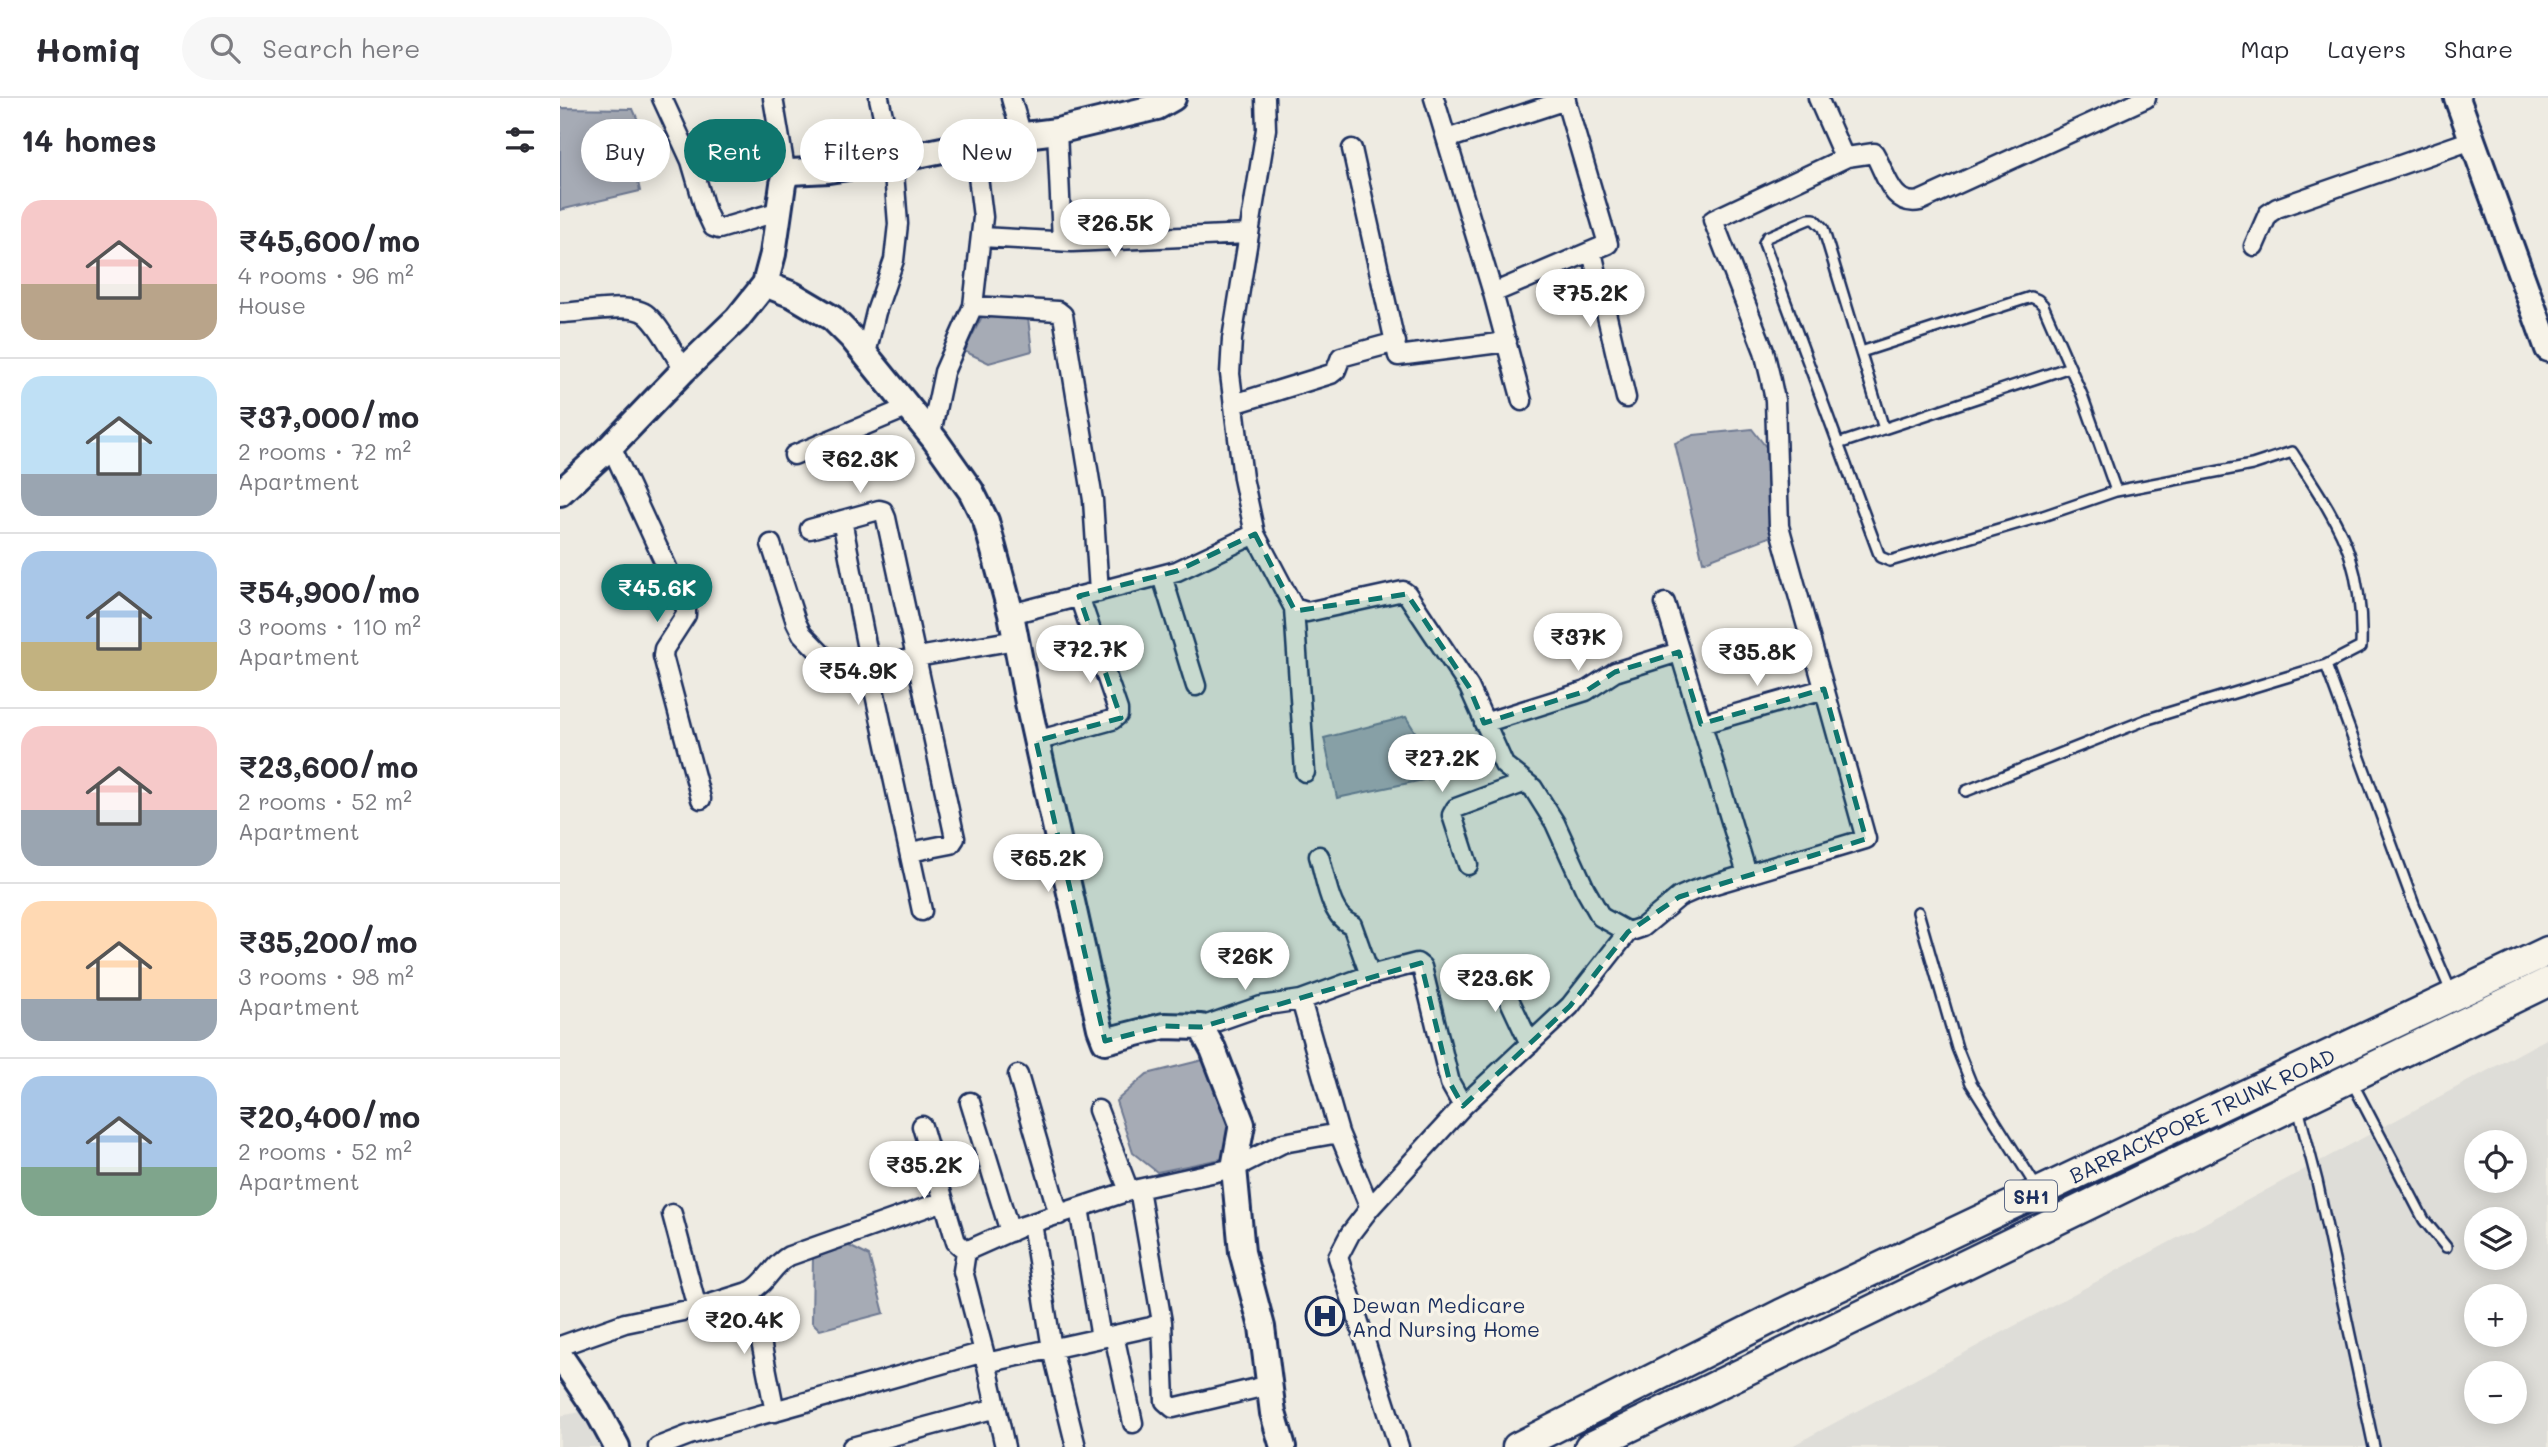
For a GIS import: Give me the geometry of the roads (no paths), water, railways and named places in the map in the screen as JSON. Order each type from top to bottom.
[{"type":"main road","name":"BARRACKPORE TRUNK ROAD","points":[[1517,1447],[1781,1314],[2548,951]]},
{"type":"main road","name":"BARRACKPORE TRUNK ROAD","points":[[1589,1447],[2548,982]]},
{"type":"street","points":[[662,98],[691,161],[713,227],[719,229],[780,211]]},
{"type":"street","points":[[773,98],[777,119]]},
{"type":"street","points":[[879,98],[884,119]]},
{"type":"street","points":[[1011,98],[1017,119]]},
{"type":"street","points":[[1037,134],[1157,107],[1173,98]]},
{"type":"street","points":[[1265,98],[1266,129],[1248,234],[1230,374],[1243,478],[1255,534],[1294,608],[1305,772]]},
{"type":"street","points":[[1434,98],[1493,293],[1522,401]]},
{"type":"street","points":[[1818,98],[1841,152],[1847,157]]},
{"type":"street","points":[[1399,1447],[1338,1257],[1350,1234],[1370,1208],[1464,1107],[1570,1006],[1628,932],[1643,927],[1679,897],[1695,890],[1866,839],[1779,526],[1775,400],[1764,351],[1713,220],[1847,157],[1875,153],[1897,197],[1911,203],[1920,201],[2146,98]]},
{"type":"street","points":[[2457,98],[2548,349]]},
{"type":"street","points":[[1447,139],[1565,99],[1608,240],[1606,246],[1493,293]]},
{"type":"street","points":[[1057,131],[1062,241]]},
{"type":"street","points":[[2254,246],[2268,214],[2277,208],[2472,140]]},
{"type":"street","points":[[1352,149],[1400,357],[1507,342]]},
{"type":"street","points":[[786,175],[800,173]]},
{"type":"street","points":[[560,493],[611,446],[737,319],[765,284],[773,254],[784,182]]},
{"type":"street","points":[[866,354],[876,312],[894,260],[897,236],[894,182]]},
{"type":"street","points":[[931,434],[944,372],[972,306],[982,237],[983,201],[980,182]]},
{"type":"street","points":[[982,237],[1062,241],[1248,234]]},
{"type":"street","points":[[1592,252],[1626,398]]},
{"type":"street","points":[[765,284],[793,295],[832,318],[866,354],[931,434],[971,491],[986,521],[1011,614],[1036,741],[1105,1041],[1164,1026],[1201,1027],[1261,1006],[1301,1000],[1370,975],[1417,963],[1422,967],[1450,1083],[1464,1107]]},
{"type":"street","points":[[972,306],[1058,311],[1063,315],[1093,500],[1099,592]]},
{"type":"street","points":[[560,313],[640,310],[651,319],[684,370]]},
{"type":"street","points":[[1234,404],[1331,374],[1335,372],[1341,357],[1395,342]]},
{"type":"street","points":[[794,455],[909,407]]},
{"type":"street","points":[[611,446],[686,609],[664,649],[663,656],[701,799]]},
{"type":"street","points":[[810,530],[883,511],[956,838],[951,844],[910,852]]},
{"type":"street","points":[[842,520],[922,911]]},
{"type":"street","points":[[1011,614],[1162,576],[1255,534]]},
{"type":"street","points":[[771,544],[802,634],[841,674],[871,670],[917,657],[1016,640]]},
{"type":"street","points":[[1162,576],[1196,686]]},
{"type":"street","points":[[1294,608],[1307,612],[1396,591],[1405,592],[1469,687],[1504,765],[1523,783],[1533,788],[1555,823],[1601,917],[1628,932]]},
{"type":"street","points":[[1036,741],[1112,720],[1118,715],[1079,596]]},
{"type":"street","points":[[1665,603],[1747,874]]},
{"type":"street","points":[[1483,723],[1586,691],[1612,673],[1679,652]]},
{"type":"street","points":[[1701,724],[1824,689]]},
{"type":"street","points":[[1468,865],[1452,815],[1456,808],[1523,783]]},
{"type":"street","points":[[1319,856],[1337,914],[1344,922],[1352,925],[1370,975]]},
{"type":"street","points":[[1496,969],[1530,1044]]},
{"type":"street","points":[[1301,1000],[1339,1133],[1370,1208]]},
{"type":"street","points":[[1201,1027],[1213,1049],[1242,1124],[1234,1168],[1242,1252],[1262,1327],[1273,1413],[1283,1447]]},
{"type":"street","points":[[1018,1075],[1059,1215]]},
{"type":"street","points":[[970,1102],[1010,1232]]},
{"type":"street","points":[[1098,1110],[1134,1190],[1162,1322],[1165,1402],[1173,1408],[1270,1385]]},
{"type":"street","points":[[922,1126],[956,1242],[966,1251]]},
{"type":"street","points":[[966,1251],[1032,1223],[1134,1190],[1234,1168],[1283,1143],[1339,1133]]},
{"type":"street","points":[[560,1346],[625,1323],[697,1308],[751,1291],[759,1287],[780,1261],[789,1256],[944,1201]]},
{"type":"street","points":[[1079,1208],[1108,1337],[1133,1423]]},
{"type":"street","points":[[672,1214],[697,1308]]},
{"type":"street","points":[[1032,1223],[1052,1349],[1076,1447]]},
{"type":"street","points":[[966,1251],[963,1271],[1005,1447]]},
{"type":"street","points":[[751,1291],[775,1412]]},
{"type":"street","points":[[658,1447],[689,1435],[985,1358],[1052,1349],[1151,1327],[1162,1322]]},
{"type":"street","points":[[560,1356],[598,1412],[617,1447]]},
{"type":"street","points":[[852,1447],[996,1408]]},
{"type":"lane","points":[[1884,429],[1823,228],[1809,219],[1767,237],[1764,243],[1880,557],[1886,561],[2043,516],[2116,491],[2252,465],[2292,452],[2322,499],[2350,555],[2362,618],[2361,648],[2326,665],[2148,719],[1966,791]]},
{"type":"lane","points":[[1861,352],[2031,297],[2038,300],[2043,305],[2070,367],[2116,491]]},
{"type":"lane","points":[[1838,444],[2070,367]]},
{"type":"lane","points":[[2326,665],[2414,905],[2453,996]]},
{"type":"lane","points":[[1918,912],[1957,1048],[1971,1083],[2039,1192]]},
{"type":"lane","points":[[2350,1078],[2424,1220],[2446,1247]]},
{"type":"lane","points":[[2297,1103],[2318,1181],[2374,1447]]},
{"type":"place","name":"Dewan Medicare And Nursing Home","points":[[1325,1316]]}]
